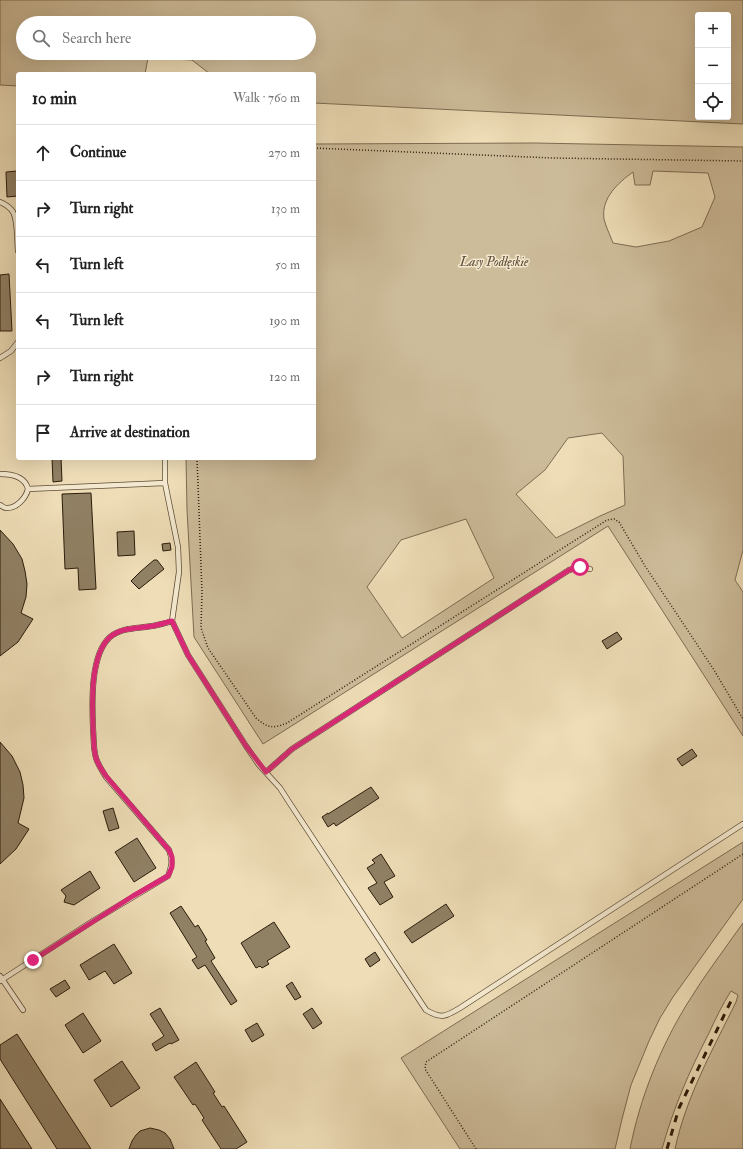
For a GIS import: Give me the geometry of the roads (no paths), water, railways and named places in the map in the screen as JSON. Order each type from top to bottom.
[{"type":"lane","points":[[0,202],[13,212],[16,222]]},
{"type":"lane","points":[[0,358],[11,351],[16,345]]},
{"type":"lane","points":[[165,460],[165,483],[178,547],[179,572],[172,621],[188,655],[246,746],[280,788],[426,1010],[437,1016],[448,1015],[460,1008],[743,824]]},
{"type":"lane","points":[[0,474],[15,475],[27,485],[28,489],[23,500],[15,507],[7,508],[0,505]]},
{"type":"lane","points":[[28,489],[165,483]]},
{"type":"lane","points":[[266,772],[292,749],[569,570],[580,567],[590,569]]},
{"type":"lane","points":[[23,1010],[1,979],[99,917],[168,876],[172,867],[172,857],[169,850],[99,767],[94,746],[93,687],[95,667],[101,651],[110,637],[122,630],[157,625],[172,621]]},
{"type":"railway","points":[[667,1149],[679,1108],[732,999]]},
{"type":"park label","name":"Lasy Podłęskie","points":[[494,262]]}]
